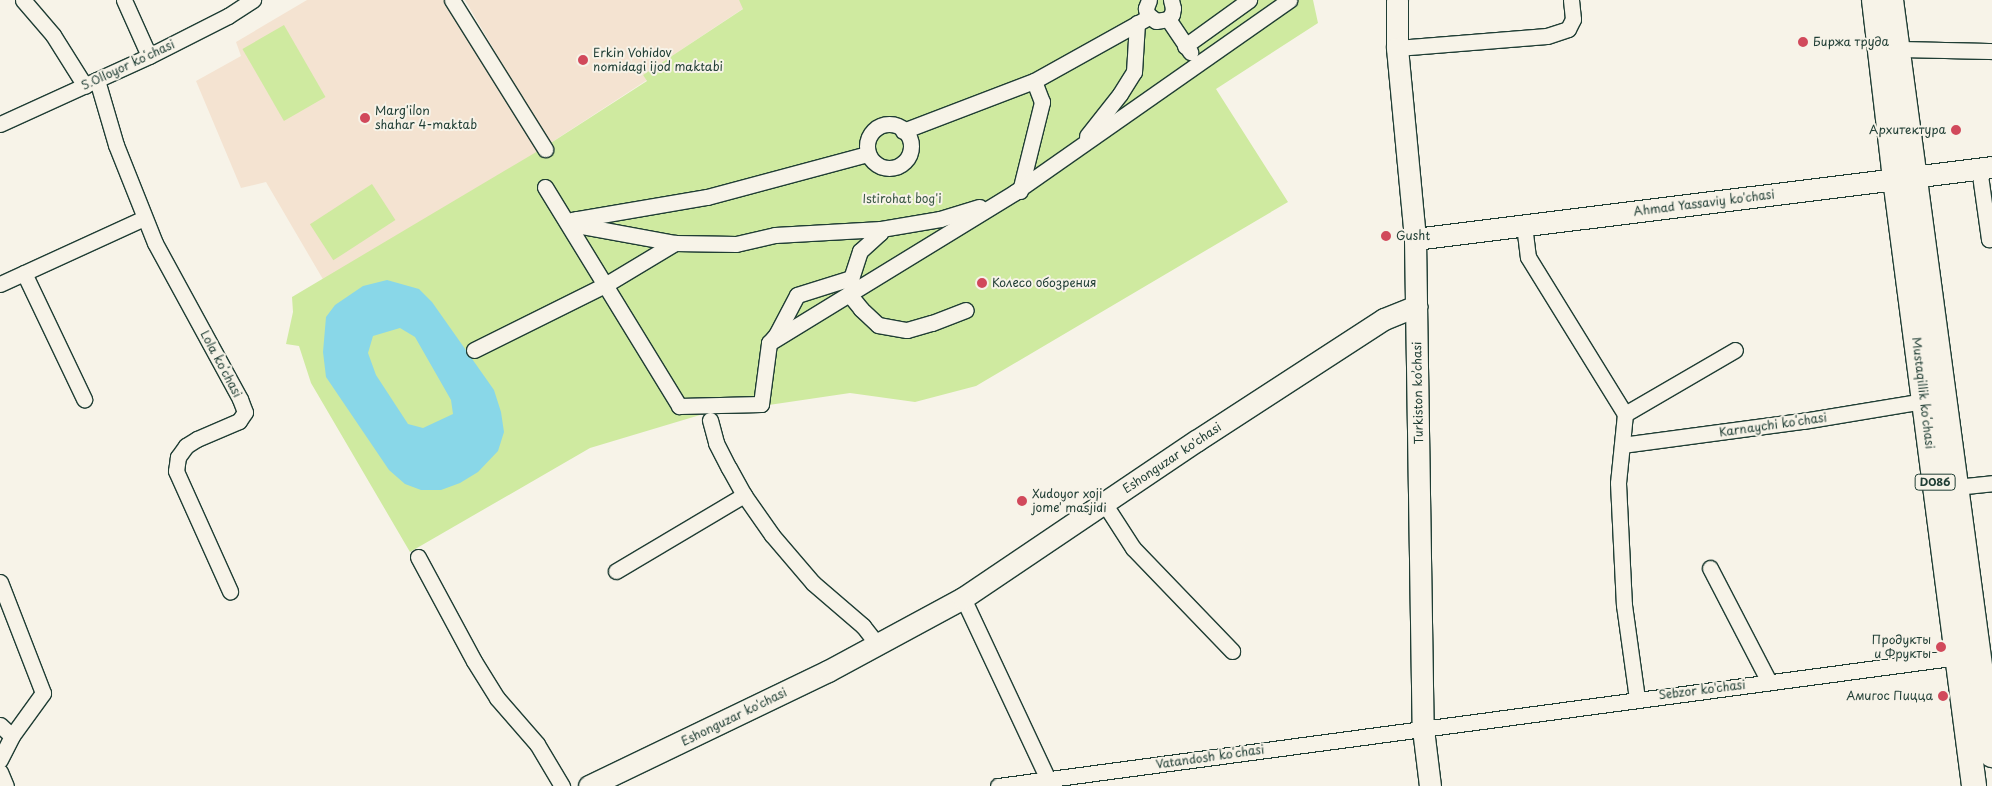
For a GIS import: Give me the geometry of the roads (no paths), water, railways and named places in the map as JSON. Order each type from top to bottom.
[{"type":"main road","name":"Turkiston ko’chasi","points":[[1397,0],[1397,48],[1415,239],[1423,729],[1430,786]]},
{"type":"main road","name":"Mustaqillik koʻchasi","points":[[1874,0],[1956,487],[1977,661],[1992,755]]},
{"type":"main road","name":"Mustaqillik koʻchasi","points":[[1891,0],[1897,49],[1904,178],[1924,401],[1977,661],[1974,786]]},
{"type":"main road","name":"Ahmad Yassaviy ko'chasi","points":[[1415,239],[1986,167]]},
{"type":"main road","name":"Eshonguzar ko'chasi","points":[[589,786],[810,680],[963,598],[1384,319],[1417,306]]},
{"type":"street","name":"Lola koʻchasi","points":[[22,0],[91,83],[155,243],[240,399],[245,412],[239,421],[197,439],[186,446],[178,457],[176,472],[230,591]]},
{"type":"street","points":[[124,0],[149,56]]},
{"type":"street","name":"S.Olloyor koʻchasi","points":[[0,124],[149,56],[228,16],[253,0]]},
{"type":"street","points":[[452,0],[545,149]]},
{"type":"street","points":[[1076,149],[1120,94],[1134,72],[1143,20],[1149,0]]},
{"type":"street","points":[[1168,19],[1174,8],[1171,0]]},
{"type":"street","points":[[1185,46],[1249,0]]},
{"type":"street","points":[[770,343],[1017,193],[1076,149],[1289,0]]},
{"type":"street","points":[[1397,48],[1547,36],[1568,29],[1573,19],[1571,0]]},
{"type":"street","points":[[903,131],[1034,81],[1143,20],[1156,21],[1168,19]]},
{"type":"street","points":[[1168,19],[1197,64]]},
{"type":"street","points":[[1897,49],[1992,51]]},
{"type":"street","points":[[1017,193],[1042,102],[1034,81]]},
{"type":"street","points":[[887,124],[897,125],[905,130],[903,131],[912,149],[908,158],[901,166],[892,169],[881,168],[873,162],[867,154],[866,144],[870,134],[877,127],[887,124]]},
{"type":"street","points":[[571,220],[707,197],[867,154]]},
{"type":"street","points":[[1986,167],[1989,240],[1992,239]]},
{"type":"street","points":[[545,187],[571,220],[605,285],[679,406],[760,404],[770,343],[776,336],[798,294],[852,278]]},
{"type":"street","points":[[571,220],[582,226],[675,244],[736,244],[775,234],[881,229],[940,219],[1017,193]]},
{"type":"street","points":[[0,284],[144,218]]},
{"type":"street","points":[[1524,225],[1528,256],[1625,414],[1618,483],[1624,605],[1637,699]]},
{"type":"street","points":[[848,294],[852,288],[852,278],[860,251],[881,229]]},
{"type":"street","points":[[474,350],[605,285],[675,244]]},
{"type":"street","points":[[24,272],[84,399]]},
{"type":"street","points":[[848,294],[878,325],[907,330],[966,310]]},
{"type":"street","points":[[1625,414],[1735,350]]},
{"type":"street","name":"Karnaychi koʻchasi","points":[[1622,445],[1803,421],[1924,401]]},
{"type":"street","points":[[710,420],[716,443],[744,495],[798,568],[813,584],[863,626],[877,644]]},
{"type":"street","points":[[1956,487],[1992,483]]},
{"type":"street","points":[[616,571],[744,495]]},
{"type":"street","points":[[1104,503],[1133,548],[1232,650]]},
{"type":"street","points":[[418,557],[438,598],[483,676],[497,698],[537,744],[562,786]]},
{"type":"street","points":[[1710,568],[1769,682]]},
{"type":"street","points":[[0,582],[43,688],[41,698],[12,736],[0,760]]},
{"type":"street","points":[[963,598],[1032,748],[1050,782]]},
{"type":"street","name":"Sebzor ko'chasi","points":[[1446,726],[1769,682],[1977,661]]},
{"type":"street","points":[[0,725],[12,736]]},
{"type":"street","name":"Vatandosh koʻchasi","points":[[998,786],[1050,782],[1446,726]]},
{"type":"street","points":[[0,772],[6,786]]},
{"type":"water","points":[[387,280],[419,289],[432,302],[494,390],[501,412],[504,432],[498,451],[478,472],[460,483],[441,490],[421,490],[405,484],[389,470],[326,377],[323,352],[326,317],[335,305],[363,286]],"holes":[[[400,328],[415,337],[451,400],[453,414],[423,428],[408,424],[376,375],[368,353],[373,336]]]},
{"type":"place","name":"Биржа труда","points":[[1803,42]]},
{"type":"place","name":"Erkin Vohidov nomidagi ijod maktabi","points":[[583,60]]},
{"type":"place","name":"Marg'ilon shahar 4-maktab","points":[[365,118]]},
{"type":"place","name":"Архитектура","points":[[1956,130]]},
{"type":"place","name":"Gusht","points":[[1386,236]]},
{"type":"place","name":"Колесо обозрения","points":[[982,283]]},
{"type":"place","name":"Xudoyor xoji jome' masjidi","points":[[1022,501]]},
{"type":"place","name":"Продукты и Фрукты","points":[[1941,647]]},
{"type":"place","name":"Амигос Пицца","points":[[1943,696]]},
{"type":"park label","name":"Istirohat bog'i","points":[[902,199]]}]
